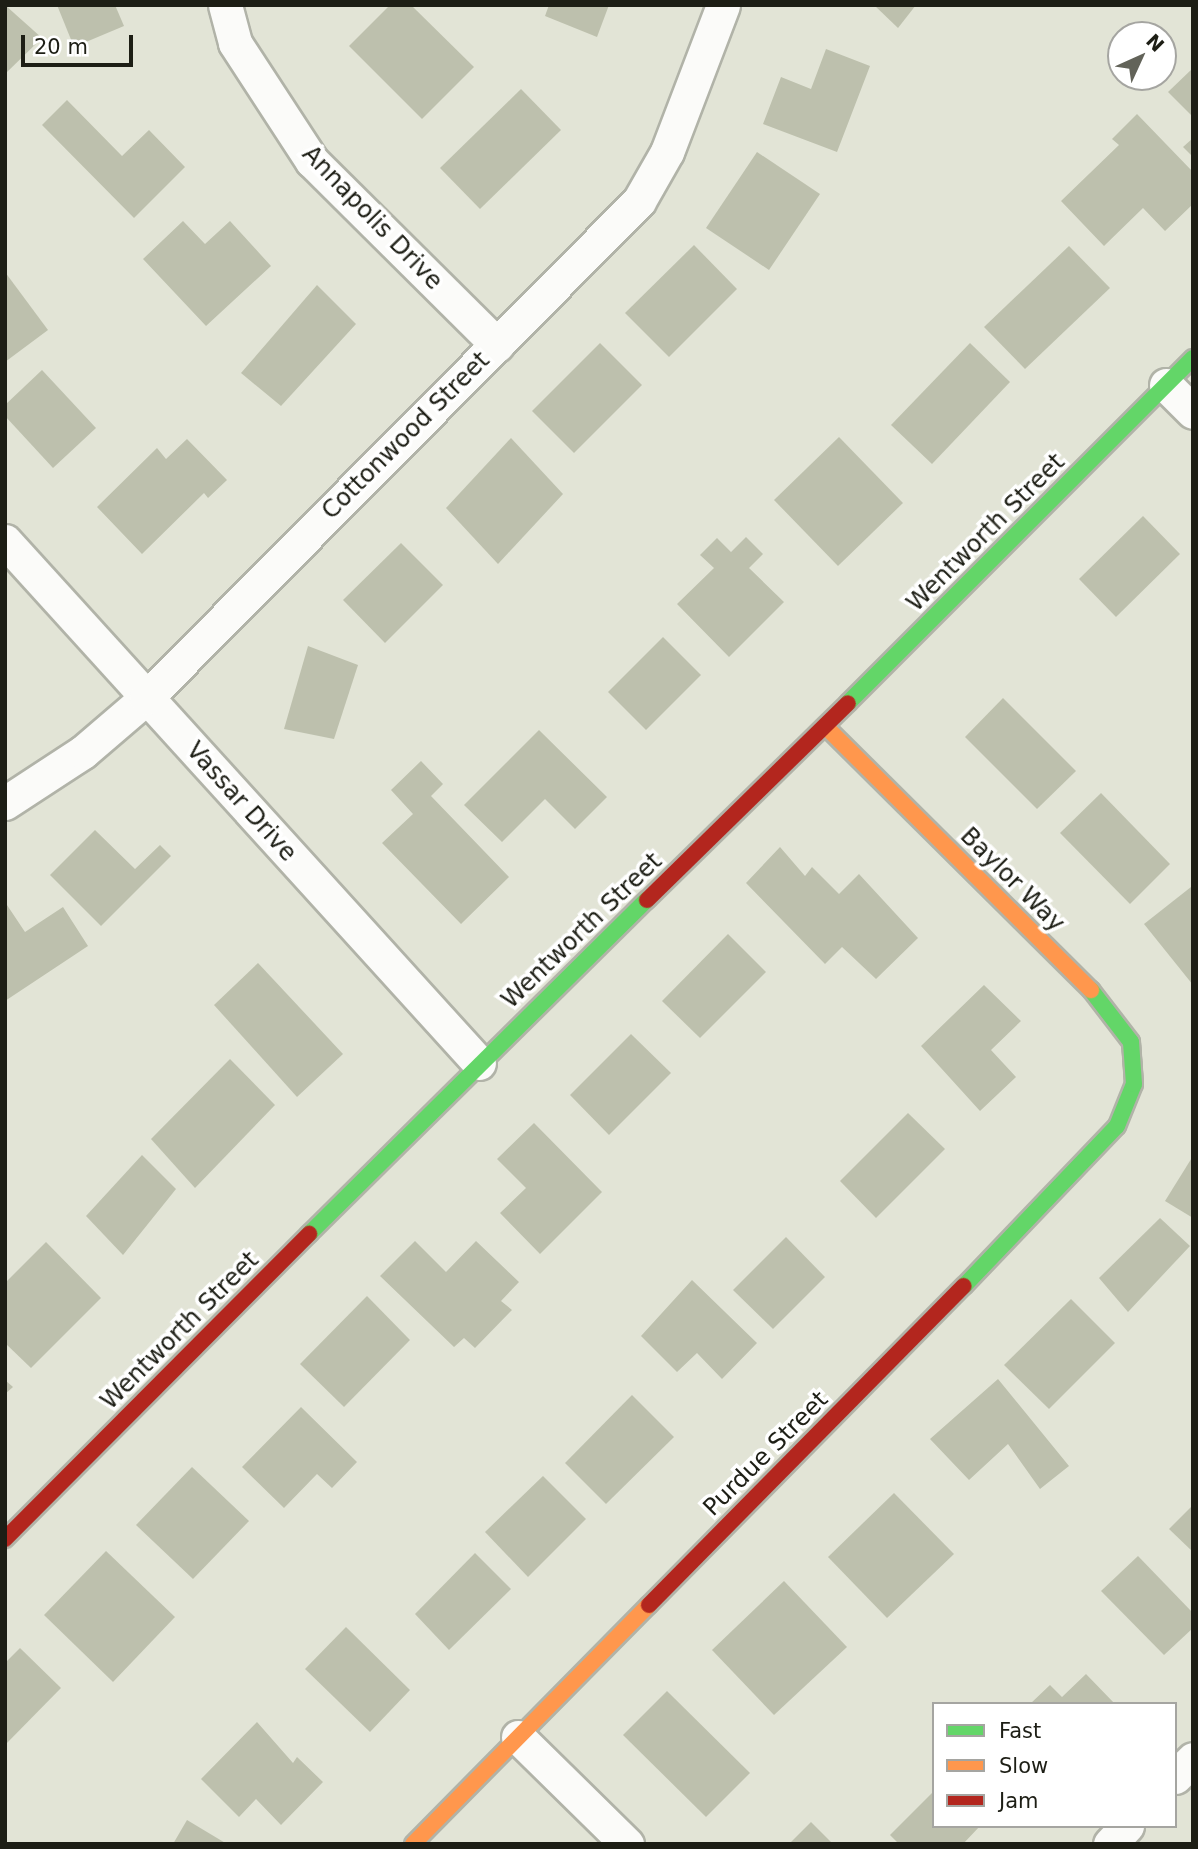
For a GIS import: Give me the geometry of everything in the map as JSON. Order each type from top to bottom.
[{"type":"street","name":"Annapolis Drive","points":[[225,5],[235,43],[312,160],[497,345]]},
{"type":"street","name":"Cottonwood Street","points":[[5,803],[83,752],[146,698],[639,201],[667,152],[723,5]]},
{"type":"street","name":"Wentworth Street","points":[[5,1539],[479,1063],[825,726],[1193,358]]},
{"type":"street","points":[[1166,385],[1193,412]]},
{"type":"street","name":"Vassar Drive","points":[[5,541],[479,1063]]},
{"type":"street","name":"Baylor Way","points":[[825,726],[1108,1007],[1131,1042],[1134,1084]]},
{"type":"street","name":"Purdue Street","points":[[412,1844],[1065,1184],[1117,1126],[1134,1084]]},
{"type":"street","points":[[518,1737],[627,1844]]},
{"type":"street","points":[[1177,1775],[1193,1759]]},
{"type":"street","points":[[1110,1844],[1125,1828]]},
{"type":"building","points":[[5,5],[42,38],[5,74]]},
{"type":"building","points":[[57,5],[115,5],[124,26],[74,47]]},
{"type":"building","points":[[390,5],[411,5],[474,67],[422,119],[349,46]]},
{"type":"building","points":[[549,5],[609,5],[597,37],[545,16]]},
{"type":"building","points":[[874,5],[916,5],[898,28]]},
{"type":"building","points":[[826,49],[870,66],[837,152],[763,124],[781,77],[811,89]]},
{"type":"building","points":[[1193,68],[1193,117],[1168,92],[1177,91],[1177,83]]},
{"type":"building","points":[[521,89],[561,130],[480,209],[440,168]]},
{"type":"building","points":[[67,100],[122,156],[149,130],[185,167],[134,218],[42,125]]},
{"type":"building","points":[[1137,114],[1193,172],[1193,204],[1165,231],[1143,208],[1104,246],[1061,201],[1119,145],[1112,139]]},
{"type":"building","points":[[1193,138],[1193,157],[1183,147]]},
{"type":"building","points":[[757,152],[820,194],[769,270],[706,228]]},
{"type":"building","points":[[183,221],[205,244],[230,221],[271,266],[206,326],[143,259]]},
{"type":"building","points":[[694,245],[737,289],[669,357],[625,313]]},
{"type":"building","points":[[1069,246],[1110,288],[1025,369],[984,327]]},
{"type":"building","points":[[5,272],[48,330],[5,362]]},
{"type":"building","points":[[317,285],[356,324],[281,406],[241,373]]},
{"type":"building","points":[[600,343],[642,385],[574,453],[532,411]]},
{"type":"building","points":[[970,343],[1010,382],[932,464],[891,425]]},
{"type":"building","points":[[42,370],[96,428],[53,468],[5,416],[5,405]]},
{"type":"building","points":[[839,437],[903,503],[838,566],[774,500]]},
{"type":"building","points":[[511,438],[563,494],[498,564],[446,508]]},
{"type":"building","points":[[187,439],[227,480],[208,498],[204,493],[142,554],[97,507],[157,448],[166,459]]},
{"type":"building","points":[[1143,516],[1180,554],[1116,617],[1079,579]]},
{"type":"building","points":[[746,537],[763,554],[749,568],[784,602],[729,657],[677,604],[714,568],[700,555],[717,538],[731,552]]},
{"type":"building","points":[[401,543],[443,585],[385,643],[343,600]]},
{"type":"building","points":[[663,637],[701,675],[646,730],[608,692]]},
{"type":"building","points":[[308,646],[358,665],[334,739],[284,729]]},
{"type":"building","points":[[1003,698],[1076,771],[1037,809],[965,737]]},
{"type":"building","points":[[539,730],[607,797],[575,829],[545,799],[502,842],[464,805]]},
{"type":"building","points":[[421,761],[443,784],[431,796],[509,877],[461,924],[382,843],[413,814],[391,790]]},
{"type":"building","points":[[1101,793],[1170,864],[1130,904],[1060,833]]},
{"type":"building","points":[[95,830],[135,869],[160,845],[171,856],[101,926],[50,875]]},
{"type":"building","points":[[780,847],[805,876],[812,867],[839,894],[859,874],[918,938],[876,979],[842,947],[825,964],[746,883]]},
{"type":"building","points":[[1191,887],[1193,889],[1193,985],[1144,924]]},
{"type":"building","points":[[5,902],[25,932],[63,907],[88,946],[5,1001]]},
{"type":"building","points":[[728,934],[766,972],[700,1038],[662,1001]]},
{"type":"building","points":[[258,963],[343,1054],[297,1097],[214,1005]]},
{"type":"building","points":[[984,985],[1021,1021],[991,1050],[1016,1077],[980,1111],[921,1046]]},
{"type":"building","points":[[631,1034],[671,1073],[609,1135],[570,1095]]},
{"type":"building","points":[[230,1059],[275,1105],[195,1188],[151,1139]]},
{"type":"building","points":[[908,1113],[945,1149],[876,1218],[840,1181]]},
{"type":"building","points":[[534,1123],[602,1192],[540,1254],[500,1213],[526,1188],[497,1159]]},
{"type":"building","points":[[142,1155],[176,1189],[123,1255],[86,1216]]},
{"type":"building","points":[[1193,1156],[1193,1218],[1165,1201]]},
{"type":"building","points":[[1160,1218],[1190,1246],[1128,1312],[1099,1278]]},
{"type":"building","points":[[786,1237],[825,1277],[773,1329],[733,1290]]},
{"type":"building","points":[[415,1241],[446,1272],[476,1241],[519,1282],[501,1301],[512,1310],[475,1348],[464,1338],[454,1347],[380,1276]]},
{"type":"building","points":[[46,1242],[101,1298],[31,1368],[5,1343],[5,1283]]},
{"type":"building","points":[[692,1280],[757,1343],[722,1379],[697,1353],[677,1372],[641,1336]]},
{"type":"building","points":[[367,1296],[410,1340],[344,1407],[300,1364]]},
{"type":"building","points":[[1071,1299],[1115,1343],[1049,1409],[1004,1365]]},
{"type":"building","points":[[998,1379],[1069,1466],[1040,1489],[1008,1444],[969,1480],[930,1439]]},
{"type":"building","points":[[5,1380],[13,1387],[5,1394]]},
{"type":"building","points":[[632,1395],[674,1437],[606,1504],[565,1463]]},
{"type":"building","points":[[301,1407],[357,1462],[332,1488],[317,1474],[284,1508],[242,1467]]},
{"type":"building","points":[[192,1467],[249,1521],[193,1579],[136,1525]]},
{"type":"building","points":[[543,1476],[586,1519],[528,1577],[485,1532]]},
{"type":"building","points":[[894,1493],[954,1554],[887,1618],[828,1557]]},
{"type":"building","points":[[1193,1505],[1193,1552],[1169,1529]]},
{"type":"building","points":[[106,1551],[175,1617],[113,1682],[44,1615]]},
{"type":"building","points":[[475,1553],[511,1589],[449,1650],[415,1614]]},
{"type":"building","points":[[1138,1556],[1193,1613],[1193,1628],[1164,1655],[1101,1591]]},
{"type":"building","points":[[784,1581],[847,1647],[774,1715],[712,1650]]},
{"type":"building","points":[[346,1627],[410,1690],[370,1732],[305,1669]]},
{"type":"building","points":[[20,1648],[61,1688],[5,1745],[5,1663]]},
{"type":"building","points":[[1086,1674],[1113,1702],[1032,1702],[1050,1685],[1062,1697]]},
{"type":"building","points":[[667,1691],[750,1773],[706,1817],[623,1735]]},
{"type":"building","points":[[257,1722],[293,1763],[297,1757],[323,1782],[281,1825],[256,1799],[239,1817],[201,1779]]},
{"type":"building","points":[[932,1793],[932,1828],[978,1828],[963,1844],[899,1844],[890,1835]]},
{"type":"building","points":[[187,1820],[227,1844],[173,1844]]},
{"type":"building","points":[[811,1822],[833,1844],[789,1844]]},
{"type":"traffic: fast","points":[[848,703],[1193,358]]},
{"type":"traffic: fast","points":[[309,1234],[647,900]]},
{"type":"traffic: fast","points":[[964,1286],[1117,1126],[1134,1084],[1131,1042],[1091,990]]},
{"type":"traffic: slow","points":[[825,726],[1091,990]]},
{"type":"traffic: slow","points":[[413,1844],[649,1605]]},
{"type":"traffic: jam","points":[[647,900],[848,703]]},
{"type":"traffic: jam","points":[[5,1539],[309,1234]]},
{"type":"traffic: jam","points":[[649,1605],[964,1286]]}]
